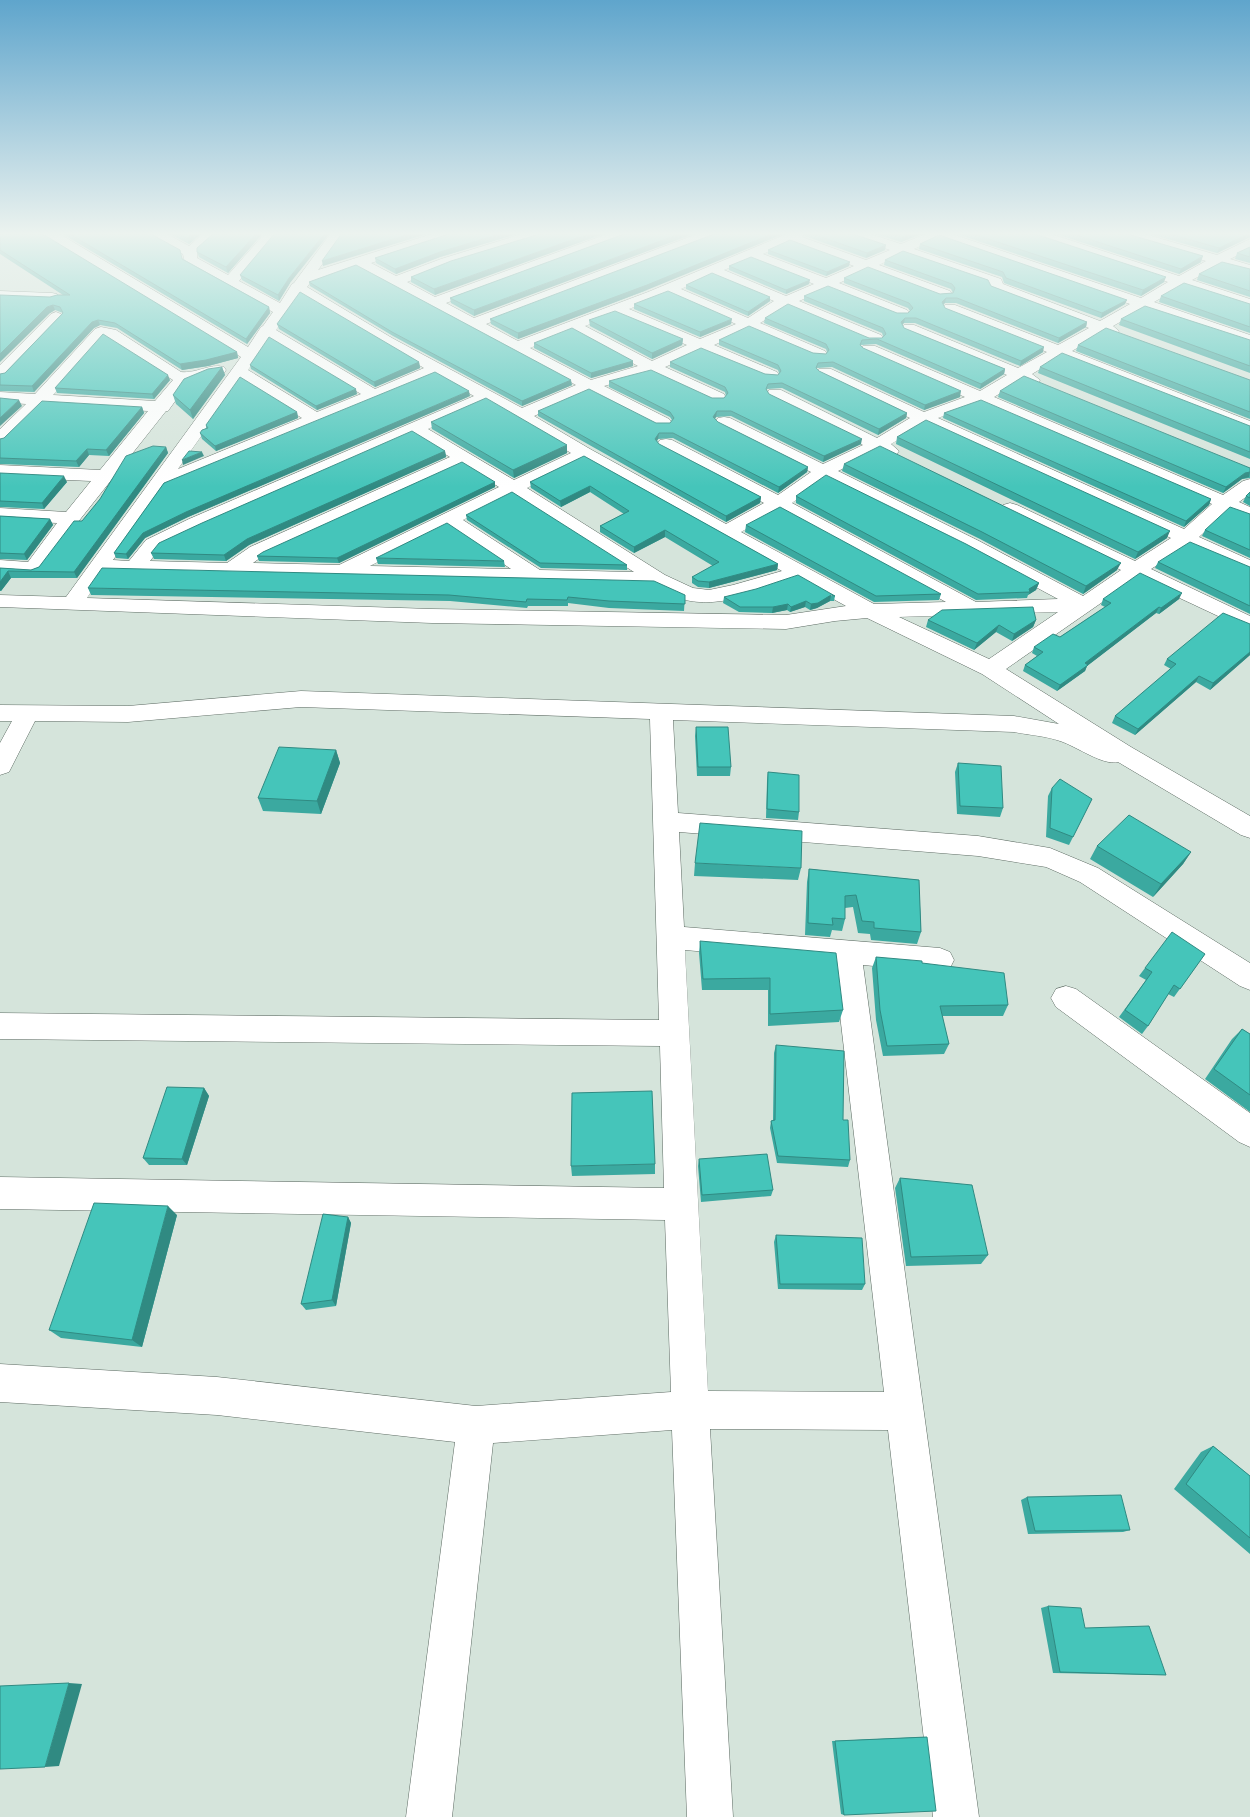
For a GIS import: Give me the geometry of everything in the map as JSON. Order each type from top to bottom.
[{"type":"street","points":[[0,374],[55,318]]},
{"type":"street","points":[[186,318],[314,418]]},
{"type":"street","points":[[72,603],[275,318]]},
{"type":"street","points":[[354,318],[437,369],[521,415],[584,453],[870,611],[990,669],[1118,754],[1250,828]]},
{"type":"street","points":[[465,318],[663,423]]},
{"type":"street","points":[[475,323],[489,318]]},
{"type":"street","points":[[517,347],[595,318]]},
{"type":"street","points":[[634,318],[701,345],[877,445],[903,457]]},
{"type":"street","points":[[738,318],[819,354]]},
{"type":"street","points":[[521,415],[591,385],[652,367],[759,318]]},
{"type":"street","points":[[821,318],[981,398],[1250,514]]},
{"type":"street","points":[[900,318],[1047,386]]},
{"type":"street","points":[[985,318],[1059,351],[1250,427]]},
{"type":"street","points":[[1077,318],[1128,337]]},
{"type":"street","points":[[726,531],[778,504],[824,471],[877,445],[923,418],[981,398],[1116,318]]},
{"type":"street","points":[[1187,318],[1250,340]]},
{"type":"street","points":[[573,326],[652,367],[718,398]]},
{"type":"street","points":[[266,330],[372,394]]},
{"type":"street","points":[[0,439],[39,400],[98,334],[104,332],[110,333],[176,376],[191,378]]},
{"type":"street","points":[[0,566],[34,568],[71,518],[162,407],[180,382],[206,372],[243,364]]},
{"type":"street","points":[[159,483],[372,394],[437,369]]},
{"type":"street","points":[[825,372],[1250,568]]},
{"type":"street","points":[[135,567],[153,544],[205,519],[486,397]]},
{"type":"street","points":[[0,398],[162,407]]},
{"type":"street","points":[[724,422],[972,545],[1084,605]]},
{"type":"street","points":[[414,428],[514,488],[658,579],[688,594],[709,596],[736,591],[800,572]]},
{"type":"street","points":[[666,444],[869,551],[972,608]]},
{"type":"street","points":[[340,573],[584,453]]},
{"type":"street","points":[[230,570],[257,551],[464,458]]},
{"type":"street","points":[[0,471],[105,476]]},
{"type":"street","points":[[990,669],[1136,569],[1186,538],[1225,503],[1250,484]]},
{"type":"street","points":[[998,503],[1250,624]]},
{"type":"street","points":[[0,514],[71,518]]},
{"type":"street","points":[[450,520],[535,576]]},
{"type":"street","points":[[99,566],[658,579]]},
{"type":"street","points":[[0,601],[432,616],[786,622],[835,614],[870,611],[1084,605]]},
{"type":"street","points":[[0,618],[39,602]]},
{"type":"street","points":[[0,714],[128,714],[301,699],[661,711],[1014,724],[1065,733],[1118,754]]},
{"type":"street","points":[[661,711],[690,1410],[710,1817]]},
{"type":"street","points":[[0,766],[27,714]]},
{"type":"street","points":[[1118,754],[1111,761],[1121,770],[1250,846]]},
{"type":"street","points":[[665,822],[978,846],[1050,858],[1089,875],[1250,978]]},
{"type":"street","points":[[670,937],[940,960]]},
{"type":"street","points":[[847,952],[956,1817]]},
{"type":"street","points":[[1066,998],[1250,1132]]},
{"type":"street","points":[[0,1026],[674,1033]]},
{"type":"street","points":[[0,1193],[681,1204]]},
{"type":"street","points":[[0,1383],[217,1396],[476,1425],[690,1410],[904,1411]]},
{"type":"street","points":[[428,1817],[476,1425]]},
{"type":"building","points":[[0,318],[36,318],[0,354]]},
{"type":"building","points":[[58,318],[181,318],[237,352],[180,364],[115,323],[98,320],[92,322],[32,386],[0,385],[0,374],[5,373]]},
{"type":"building","points":[[210,318],[261,318],[246,339]]},
{"type":"building","points":[[281,318],[344,318],[419,362],[374,382],[277,324]]},
{"type":"building","points":[[368,318],[455,318],[571,380],[522,401]]},
{"type":"building","points":[[493,318],[559,318],[518,333],[490,319]]},
{"type":"building","points":[[595,318],[631,318],[683,339],[652,353],[589,320]]},
{"type":"building","points":[[667,318],[732,319],[700,332]]},
{"type":"building","points":[[765,318],[821,318],[869,338],[882,338],[886,334],[883,328],[858,318],[970,318],[1044,347],[1021,361],[916,318],[905,318],[901,322],[904,328],[1005,369],[981,384],[877,339],[862,340],[860,345],[863,348],[961,391],[925,405],[833,362],[818,363],[816,368],[819,371],[907,413],[879,429],[782,383],[768,384],[766,389],[769,394],[862,439],[824,456],[731,411],[717,411],[713,417],[718,422],[808,467],[779,487],[673,433],[659,433],[655,439],[659,444],[761,497],[726,516],[538,411],[589,389],[656,423],[670,423],[674,418],[670,412],[609,381],[651,370],[712,398],[724,398],[728,393],[725,387],[670,362],[701,348],[765,374],[778,375],[781,371],[778,365],[719,340],[749,326],[813,353],[826,354],[829,350],[826,344]]},
{"type":"building","points":[[1007,318],[1076,318],[1087,322],[1059,338]]},
{"type":"building","points":[[1181,318],[1250,340],[1250,366],[1121,319]]},
{"type":"building","points":[[1224,318],[1250,318],[1250,327]]},
{"type":"building","points":[[572,328],[633,361],[591,373],[534,343]]},
{"type":"building","points":[[1106,328],[1250,380],[1250,412],[1078,345]]},
{"type":"building","points":[[103,334],[168,375],[152,394],[55,388]]},
{"type":"building","points":[[269,337],[356,389],[316,406],[250,365]]},
{"type":"building","points":[[1062,353],[1250,426],[1250,452],[1040,367]]},
{"type":"building","points":[[222,367],[190,410],[173,395],[184,379],[208,369]]},
{"type":"building","points":[[435,372],[469,391],[186,512],[143,533],[126,554],[114,553],[164,483]]},
{"type":"building","points":[[1024,376],[1250,468],[1250,472],[1245,473],[1226,487],[1000,391]]},
{"type":"building","points":[[240,377],[297,412],[215,446],[200,433],[208,428],[206,425]]},
{"type":"building","points":[[0,398],[19,400],[0,418]]},
{"type":"building","points":[[486,398],[567,445],[513,470],[431,422]]},
{"type":"building","points":[[981,400],[1211,499],[1186,521],[944,413]]},
{"type":"building","points":[[42,401],[142,407],[106,450],[87,449],[76,461],[0,458],[0,439],[4,438]]},
{"type":"building","points":[[926,420],[1170,531],[1138,552],[897,437]]},
{"type":"building","points":[[412,431],[445,451],[247,539],[224,555],[151,553],[159,543]]},
{"type":"building","points":[[153,446],[166,447],[74,572],[8,571],[0,582],[0,568],[31,570],[39,567],[74,521],[82,521],[100,499],[126,456]]},
{"type":"building","points":[[880,446],[1121,563],[1086,586],[844,464]]},
{"type":"building","points":[[189,451],[202,452],[182,460]]},
{"type":"building","points":[[584,456],[778,564],[709,582],[698,581],[692,577],[719,562],[665,530],[634,547],[600,526],[629,511],[590,486],[560,501],[530,482]]},
{"type":"building","points":[[462,462],[495,482],[337,558],[257,556],[263,552]]},
{"type":"building","points":[[0,473],[64,476],[42,503],[0,501]]},
{"type":"building","points":[[826,475],[966,544],[1039,583],[1029,589],[1030,592],[978,594],[796,496]]},
{"type":"building","points":[[512,492],[627,565],[540,563],[466,515]]},
{"type":"building","points":[[780,507],[941,594],[876,596],[746,525]]},
{"type":"building","points":[[1230,507],[1250,514],[1250,550],[1205,530]]},
{"type":"building","points":[[0,516],[50,519],[24,554],[0,553]]},
{"type":"building","points":[[447,523],[504,561],[376,558]]},
{"type":"building","points":[[1190,542],[1250,567],[1250,606],[1158,562]]},
{"type":"building","points":[[102,568],[654,581],[685,595],[685,604],[609,601],[568,597],[567,600],[527,599],[526,602],[449,595],[88,588]]},
{"type":"building","points":[[1140,573],[1182,593],[1161,608],[1159,607],[1085,663],[1088,665],[1060,685],[1025,665],[1043,652],[1034,647],[1053,634],[1060,637],[1111,603],[1103,599]]},
{"type":"building","points":[[798,575],[835,596],[831,595],[818,603],[811,604],[806,601],[791,607],[788,604],[773,607],[740,607],[724,597],[756,589]]},
{"type":"building","points":[[1033,607],[1036,620],[1014,634],[999,625],[977,643],[928,620],[942,610]]},
{"type":"building","points":[[1223,613],[1250,624],[1250,652],[1213,683],[1199,676],[1138,729],[1115,716],[1176,664],[1167,659]]},
{"type":"building","points":[[696,727],[728,727],[731,767],[698,767]]},
{"type":"building","points":[[279,747],[336,750],[317,801],[258,798]]},
{"type":"building","points":[[958,763],[1001,766],[1003,808],[960,806]]},
{"type":"building","points":[[768,772],[799,775],[799,812],[767,809]]},
{"type":"building","points":[[1060,779],[1092,799],[1073,837],[1050,828],[1052,788]]},
{"type":"building","points":[[1129,815],[1191,852],[1161,884],[1097,846]]},
{"type":"building","points":[[700,823],[802,831],[801,868],[695,863]]},
{"type":"building","points":[[809,869],[919,880],[921,932],[874,928],[874,922],[862,921],[856,895],[845,896],[845,919],[832,918],[833,925],[808,923]]},
{"type":"building","points":[[1172,932],[1205,954],[1180,989],[1174,985],[1148,1026],[1125,1010],[1152,972],[1145,968]]},
{"type":"building","points":[[700,941],[836,953],[843,1010],[770,1014],[770,978],[703,979]]},
{"type":"building","points":[[876,957],[922,961],[922,963],[1004,973],[1008,1005],[940,1006],[949,1044],[887,1046],[880,1010]]},
{"type":"building","points":[[1242,1029],[1250,1034],[1250,1095],[1214,1069]]},
{"type":"building","points":[[776,1045],[844,1051],[843,1120],[848,1120],[850,1160],[778,1156],[771,1121],[775,1120]]},
{"type":"building","points":[[167,1087],[204,1088],[182,1159],[143,1158]]},
{"type":"building","points":[[652,1091],[655,1164],[571,1166],[572,1093]]},
{"type":"building","points":[[767,1154],[773,1190],[702,1195],[699,1159]]},
{"type":"building","points":[[900,1178],[972,1185],[988,1255],[911,1257]]},
{"type":"building","points":[[94,1203],[168,1206],[132,1340],[49,1330]]},
{"type":"building","points":[[323,1214],[348,1217],[332,1300],[301,1304]]},
{"type":"building","points":[[776,1235],[862,1238],[865,1284],[780,1284]]},
{"type":"building","points":[[1213,1446],[1250,1476],[1250,1538],[1186,1484]]},
{"type":"building","points":[[1121,1495],[1130,1530],[1035,1531],[1027,1497]]},
{"type":"building","points":[[1048,1606],[1081,1608],[1085,1628],[1149,1626],[1166,1675],[1060,1672]]},
{"type":"building","points":[[69,1683],[45,1767],[0,1769],[0,1686]]},
{"type":"building","points":[[927,1737],[936,1811],[844,1815],[835,1741]]}]
